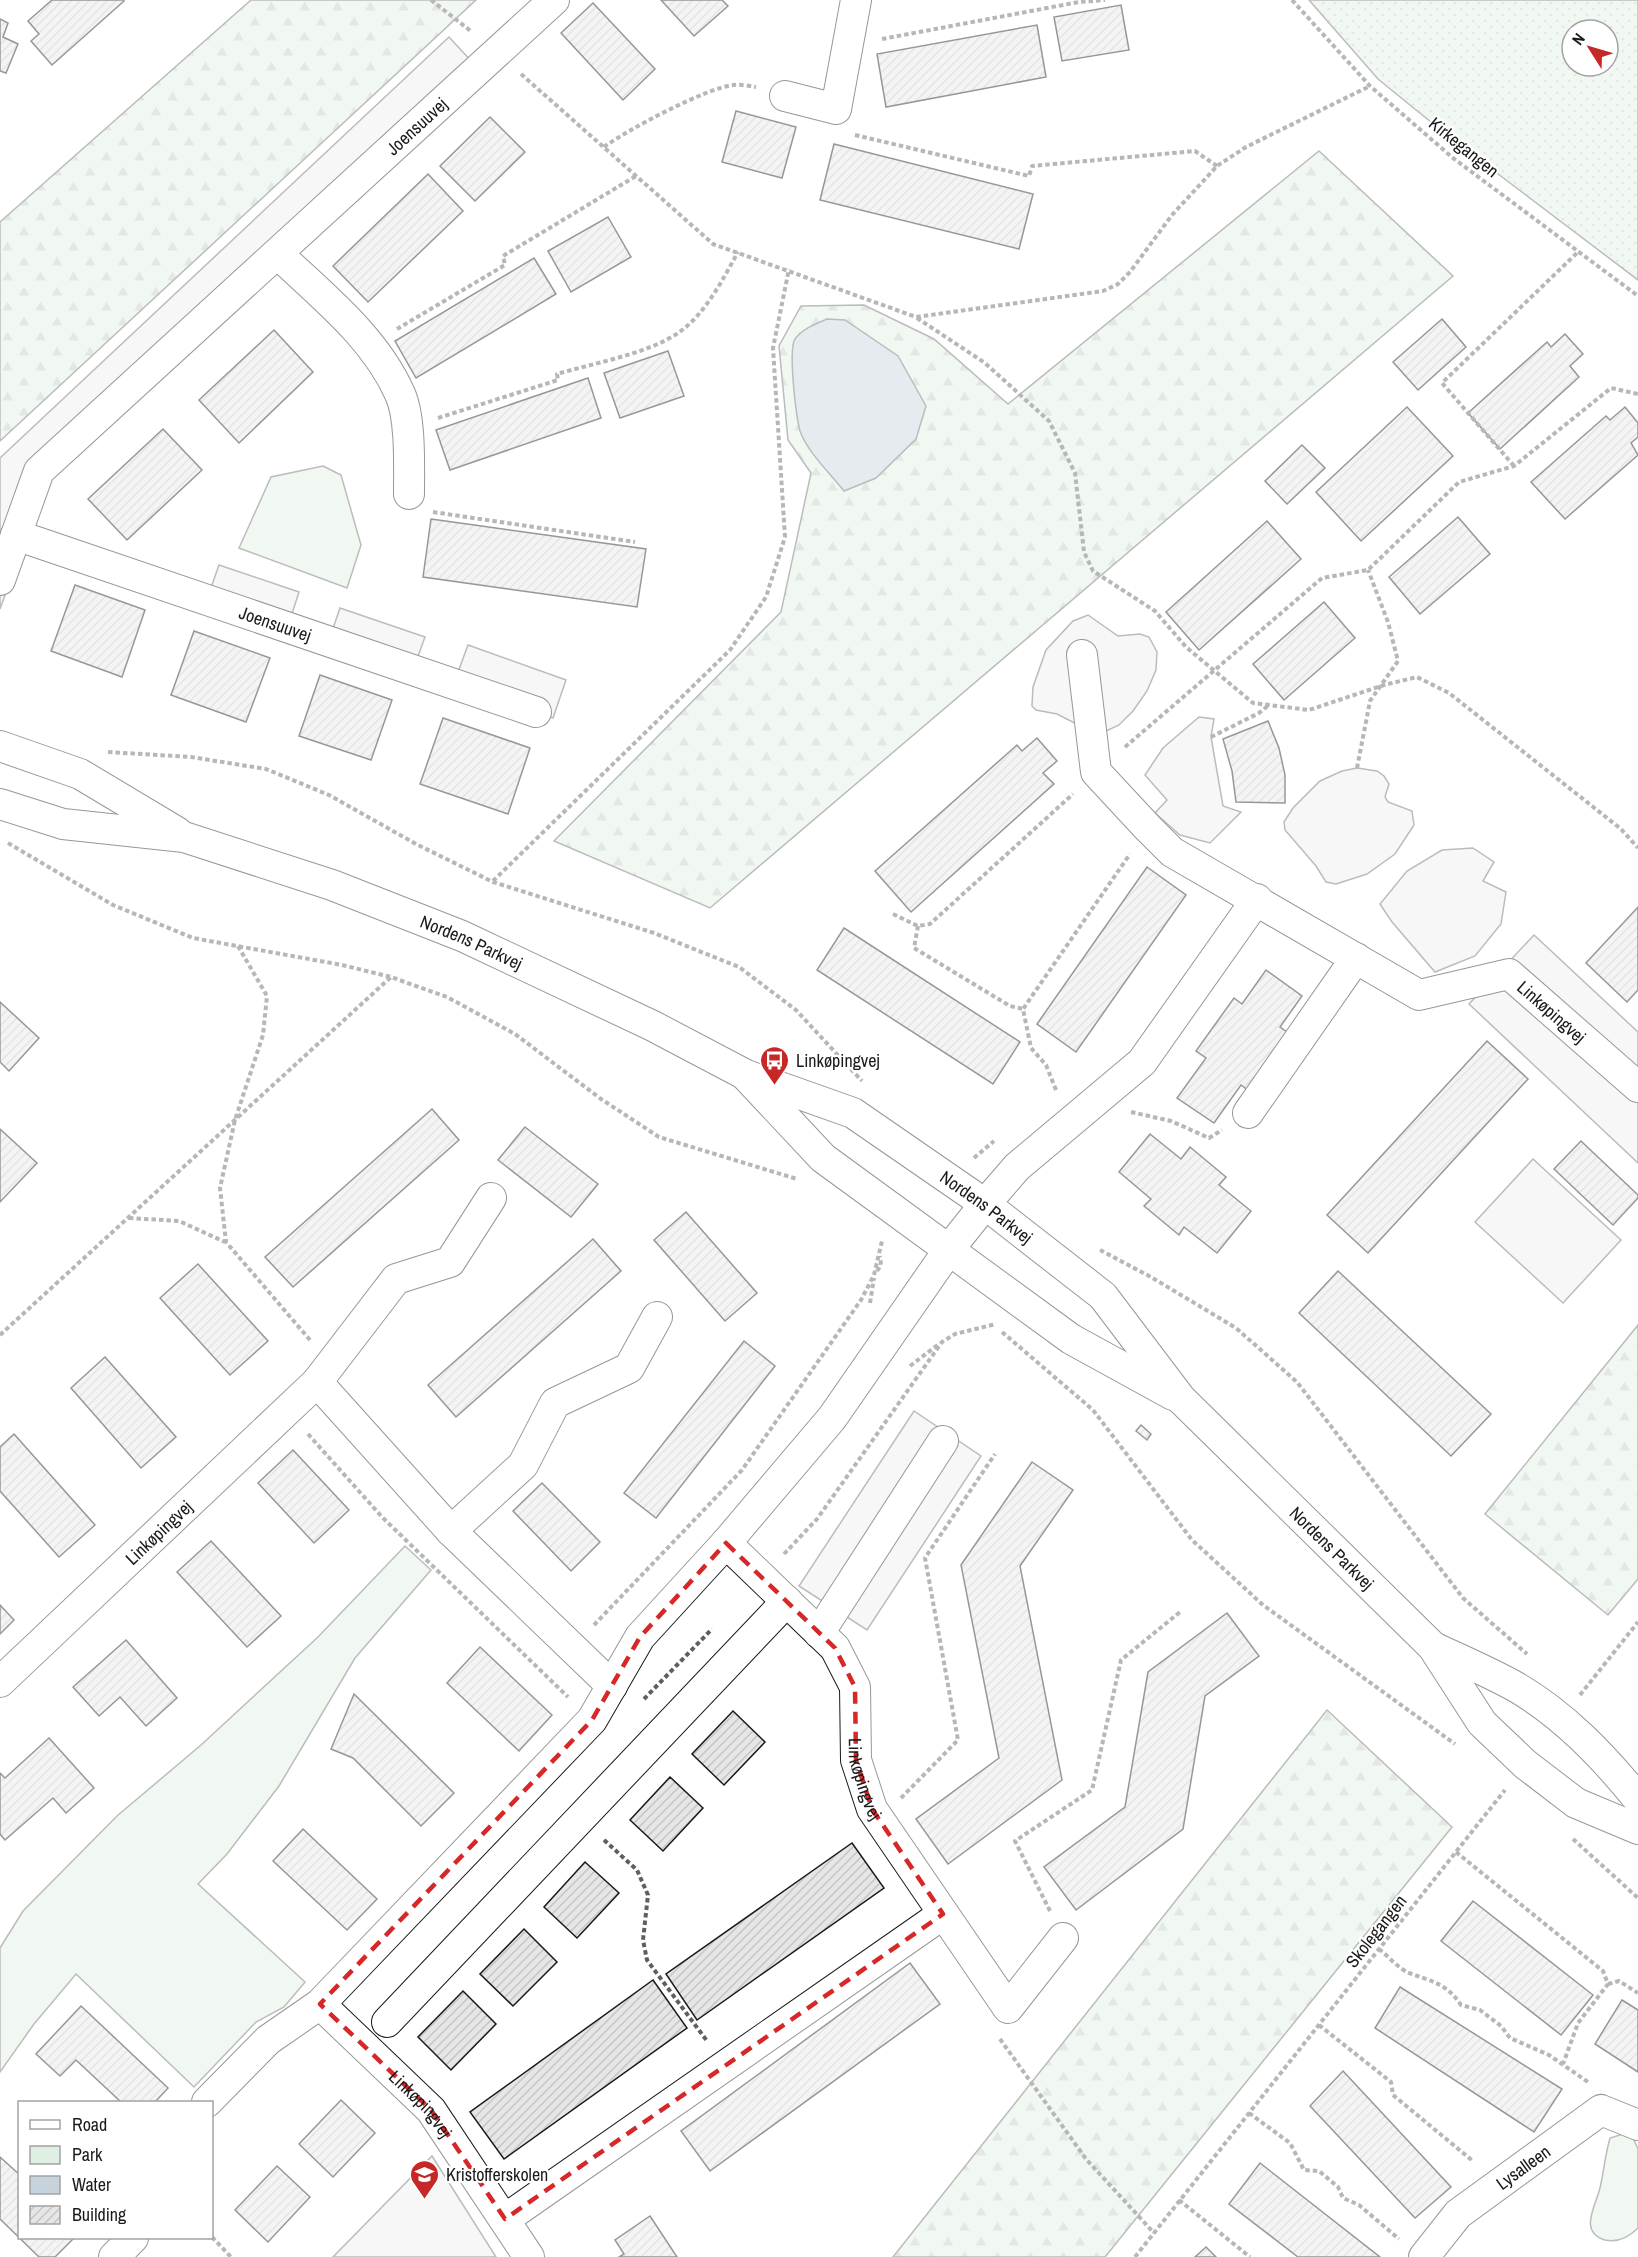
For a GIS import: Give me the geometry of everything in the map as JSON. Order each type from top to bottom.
[{"type":"street","name":"Joensuuvej","points":[[0,580],[39,471],[554,0]]},
{"type":"street","points":[[785,96],[836,109],[856,0]]},
{"type":"street","points":[[278,254],[371,344],[401,395],[406,428],[409,494]]},
{"type":"street","name":"Joensuuvej","points":[[16,535],[536,712]]},
{"type":"street","points":[[1082,655],[1096,772]]},
{"type":"street","name":"Nordens Parkvej","points":[[0,746],[80,774],[184,837]]},
{"type":"street","name":"Linkøpingvej","points":[[1096,772],[1172,852],[1257,899],[1419,995],[1509,974],[1638,1087]]},
{"type":"street","name":"Nordens Parkvej","points":[[0,804],[63,824],[184,837],[332,885],[462,936],[653,1026],[746,1076],[853,1113],[985,1204],[1102,1296],[1180,1399],[1433,1647],[1482,1723],[1525,1764],[1576,1803],[1638,1828]]},
{"type":"street","points":[[209,2101],[268,2040],[320,2004],[592,1720],[640,1637],[726,1543],[832,1418],[950,1248],[985,1204],[1017,1167],[1142,1062],[1257,899]]},
{"type":"street","points":[[1248,1113],[1356,958]]},
{"type":"street","name":"Nordens Parkvej","points":[[746,1076],[824,1158],[950,1248],[1071,1339],[1180,1399]]},
{"type":"street","name":"Linkøpingvej","points":[[0,1682],[317,1382],[396,1279],[450,1262],[491,1198]]},
{"type":"street","points":[[451,1531],[523,1465],[555,1403],[629,1368],[657,1317]]},
{"type":"street","points":[[317,1382],[451,1531],[612,1686]]},
{"type":"street","points":[[819,1633],[943,1441]]},
{"type":"street","name":"Linkøpingvej","points":[[726,1543],[835,1648],[855,1687],[856,1760],[872,1809],[1008,2008],[1064,1938]]},
{"type":"street","points":[[387,2022],[787,1601]]},
{"type":"street","name":"Nordens Parkvej","points":[[1433,1647],[1517,1688],[1561,1719],[1606,1760],[1638,1798]]},
{"type":"street","points":[[505,2219],[943,1914]]},
{"type":"street","name":"Linkøpingvej","points":[[320,2004],[430,2110],[529,2257]]},
{"type":"street","points":[[1601,2110],[1638,2125]]},
{"type":"street","name":"Lysalleen","points":[[1414,2251],[1458,2214],[1601,2110]]},
{"type":"street","points":[[114,2257],[132,2239]]},
{"type":"path","points":[[431,0],[497,53],[713,244],[789,269],[916,317],[985,363],[1049,421],[1075,473],[1084,552],[1093,571],[1117,589],[1155,611],[1186,647],[1253,703],[1309,710],[1383,684],[1417,677],[1449,693],[1621,829],[1638,848]]},
{"type":"path","points":[[849,46],[1079,2],[1106,0]]},
{"type":"path","name":"Kirkegangen","points":[[1292,0],[1370,86],[1453,158],[1638,296]]},
{"type":"path","points":[[604,147],[624,132],[733,85],[756,87],[785,96]]},
{"type":"path","points":[[916,317],[1103,291],[1118,284],[1172,215],[1217,166],[1246,147],[1370,86]]},
{"type":"path","points":[[836,109],[830,129],[1029,176],[1032,166],[1195,151],[1217,166]]},
{"type":"path","points":[[371,344],[505,265],[503,256],[636,176]]},
{"type":"path","points":[[1514,466],[1442,383],[1579,251]]},
{"type":"path","points":[[406,428],[558,380],[557,374],[656,345],[680,332],[704,307],[738,252]]},
{"type":"path","points":[[493,882],[730,650],[766,597],[785,537],[773,348],[789,269]]},
{"type":"path","points":[[893,914],[918,926],[930,924],[1096,772],[1322,578],[1368,570],[1459,482],[1514,466],[1611,388],[1638,394]]},
{"type":"path","points":[[409,494],[429,511],[635,542]]},
{"type":"path","points":[[1357,768],[1370,701],[1398,661],[1388,622],[1368,570]]},
{"type":"path","points":[[1211,737],[1259,713],[1269,705]]},
{"type":"path","points":[[1056,1090],[1046,1065],[1031,1048],[1023,1009],[1148,828]]},
{"type":"path","points":[[0,838],[113,905],[193,938],[392,976],[447,998],[515,1034],[601,1099],[659,1137],[797,1179],[806,1185]]},
{"type":"path","points":[[918,926],[914,948],[1010,1006],[1023,1009]]},
{"type":"path","points":[[226,1242],[220,1188],[235,1120],[263,1035],[267,996],[238,946]]},
{"type":"path","points":[[0,1335],[392,976]]},
{"type":"path","points":[[1047,1097],[1064,1083]]},
{"type":"path","points":[[1092,1104],[1171,1120],[1209,1138],[1248,1113]]},
{"type":"path","points":[[971,1160],[996,1139]]},
{"type":"path","points":[[128,1218],[179,1221],[226,1242],[310,1341],[317,1382]]},
{"type":"path","points":[[545,1676],[742,1470],[861,1300],[874,1275],[884,1235]]},
{"type":"path","points":[[986,1318],[1093,1410],[1192,1540],[1263,1605],[1462,1749]]},
{"type":"path","points":[[762,1578],[817,1519],[942,1342],[955,1334],[994,1326]]},
{"type":"path","points":[[287,1411],[382,1517],[592,1720]]},
{"type":"path","points":[[906,1808],[900,1799],[958,1740],[925,1558],[995,1454]]},
{"type":"path","points":[[1064,1938],[1015,1841],[1092,1790],[1121,1660],[1180,1612]]},
{"type":"path","points":[[637,1707],[720,1621]]},
{"type":"path","points":[[1561,1719],[1638,1622]]},
{"type":"path","name":"Skolegangen","points":[[1135,2257],[1525,1764]]},
{"type":"path","points":[[581,1818],[636,1869],[648,1896],[643,1940],[647,1960],[725,2066]]},
{"type":"path","points":[[1569,1835],[1638,1898]]},
{"type":"path","points":[[1456,1852],[1603,1971],[1608,1984]]},
{"type":"path","points":[[1379,1949],[1407,1972],[1422,1976],[1450,1990],[1461,2005],[1480,2010],[1501,2026],[1510,2038],[1532,2046],[1597,2088],[1601,2110]]},
{"type":"path","points":[[1563,2064],[1578,2023],[1608,1984],[1618,1981],[1638,1993]]},
{"type":"path","points":[[1319,2025],[1391,2082],[1393,2095],[1501,2182]]},
{"type":"path","points":[[1249,2113],[1290,2143],[1304,2170],[1319,2171],[1338,2187],[1343,2198],[1359,2205],[1414,2251]]},
{"type":"path","points":[[1179,2200],[1250,2257]]},
{"type":"path","points":[[213,2238],[231,2257]]},
{"type":"highlighted area","points":[[726,1543],[835,1648],[855,1687],[856,1760],[872,1809],[943,1914],[505,2219],[431,2110],[320,2004],[592,1720],[640,1637]]},
{"type":"green space","points":[[251,0],[476,0],[0,441],[0,222]]},
{"type":"green space","points":[[1309,0],[1638,0],[1638,280],[1448,136],[1378,79]]},
{"type":"green space","points":[[1319,151],[1453,276],[710,908],[554,841],[781,612],[811,473],[788,440],[779,346],[801,306],[864,305],[934,339],[1008,404]]},
{"type":"green space","points":[[323,466],[341,475],[361,545],[347,588],[239,548],[271,477]]},
{"type":"green space","points":[[1638,1325],[1638,1579],[1608,1615],[1485,1514]]},
{"type":"green space","points":[[405,1546],[431,1570],[355,1658],[279,1786],[227,1854],[198,1884],[305,1982],[284,2007],[256,2022],[194,2087],[76,1974],[34,2024],[0,2072],[0,1948],[23,1911],[117,1816],[201,1745],[318,1637]]},
{"type":"green space","points":[[1327,1710],[1452,1827],[1105,2257],[893,2257]]},
{"type":"green space","points":[[1623,2134],[1633,2138],[1638,2149],[1638,2228],[1623,2238],[1610,2241],[1597,2236],[1590,2225],[1610,2138]]},
{"type":"shaded area","points":[[449,37],[484,75],[48,477],[0,609],[0,458]]},
{"type":"shaded area","points":[[219,565],[299,592],[288,626],[207,599]]},
{"type":"shaded area","points":[[340,608],[425,637],[413,670],[329,640]]},
{"type":"shaded area","points":[[1088,615],[1118,636],[1140,634],[1149,637],[1157,652],[1156,670],[1147,691],[1133,711],[1119,725],[1098,735],[1057,714],[1036,710],[1032,706],[1033,687],[1046,650],[1073,621]]},
{"type":"shaded area","points":[[468,645],[566,680],[553,718],[454,683]]},
{"type":"shaded area","points":[[1199,717],[1214,719],[1211,737],[1223,806],[1241,812],[1210,843],[1180,835],[1155,813],[1167,800],[1145,775],[1163,748]]},
{"type":"shaded area","points":[[1357,768],[1377,771],[1384,776],[1389,784],[1385,797],[1388,802],[1412,811],[1414,825],[1395,854],[1367,874],[1336,884],[1326,882],[1316,866],[1285,830],[1284,822],[1293,808],[1320,781],[1342,771]]},
{"type":"shaded area","points":[[1473,848],[1494,862],[1483,881],[1506,892],[1501,924],[1475,956],[1435,972],[1392,922],[1380,904],[1407,871],[1442,850]]},
{"type":"shaded area","points":[[1534,935],[1638,1032],[1638,1163],[1469,1004]]},
{"type":"shaded area","points":[[1533,1159],[1621,1240],[1563,1303],[1475,1222]]},
{"type":"shaded area","points":[[914,1411],[981,1456],[867,1630],[799,1586]]},
{"type":"shaded area","name":"Kristofferskolen","points":[[432,2156],[496,2257],[333,2257]]},
{"type":"water","points":[[827,319],[845,320],[898,356],[926,406],[916,439],[876,478],[844,491],[814,455],[800,431],[792,369],[795,339],[806,329]]},
{"type":"building","points":[[52,0],[124,1],[52,65],[31,41],[39,34],[28,21]]},
{"type":"building","points":[[661,0],[722,0],[728,6],[694,36]]},
{"type":"building","points":[[593,3],[655,69],[623,100],[561,33]]},
{"type":"building","points":[[1121,5],[1129,50],[1062,61],[1054,17]]},
{"type":"building","points":[[0,19],[8,23],[3,37],[18,44],[6,73],[0,71]]},
{"type":"building","points":[[1037,25],[1046,77],[886,107],[877,54]]},
{"type":"building","points":[[736,111],[796,127],[782,178],[722,162]]},
{"type":"building","points":[[490,117],[525,152],[475,201],[440,166]]},
{"type":"building","points":[[834,144],[1033,194],[1019,249],[820,200]]},
{"type":"building","points":[[428,174],[463,211],[368,302],[333,266]]},
{"type":"building","points":[[608,217],[631,257],[571,292],[548,251]]},
{"type":"building","points":[[534,258],[556,294],[416,378],[395,341]]},
{"type":"building","points":[[1442,319],[1466,347],[1418,390],[1393,362]]},
{"type":"building","points":[[274,330],[313,372],[239,443],[199,400]]},
{"type":"building","points":[[1565,334],[1583,354],[1570,366],[1579,377],[1500,449],[1468,413],[1547,342],[1551,347]]},
{"type":"building","points":[[668,351],[684,396],[620,418],[604,373]]},
{"type":"building","points":[[588,378],[601,418],[450,470],[436,430]]},
{"type":"building","points":[[1407,407],[1453,456],[1361,541],[1316,492]]},
{"type":"building","points":[[1625,407],[1638,423],[1638,437],[1631,443],[1638,455],[1565,519],[1531,482],[1606,416],[1610,420]]},
{"type":"building","points":[[163,429],[202,470],[127,540],[88,499]]},
{"type":"building","points":[[1302,445],[1325,468],[1287,504],[1265,481]]},
{"type":"building","points":[[1458,517],[1490,554],[1420,614],[1389,577]]},
{"type":"building","points":[[431,519],[646,549],[637,607],[423,577]]},
{"type":"building","points":[[1267,521],[1301,559],[1199,650],[1166,612]]},
{"type":"building","points":[[75,585],[145,610],[122,677],[51,651]]},
{"type":"building","points":[[1324,602],[1355,638],[1284,700],[1253,664]]},
{"type":"building","points":[[194,631],[270,658],[246,722],[171,695]]},
{"type":"building","points":[[320,675],[392,700],[371,760],[299,736]]},
{"type":"building","points":[[443,718],[530,748],[508,814],[420,784]]},
{"type":"building","points":[[1268,721],[1279,748],[1285,775],[1285,803],[1236,802],[1232,771],[1223,739]]},
{"type":"building","points":[[1037,738],[1057,761],[1043,773],[1054,784],[911,912],[875,871],[1017,745],[1022,751]]},
{"type":"building","points":[[1147,867],[1186,895],[1076,1052],[1037,1024]]},
{"type":"building","points":[[1638,907],[1638,990],[1627,1002],[1586,963]]},
{"type":"building","points":[[844,928],[1020,1042],[993,1084],[817,970]]},
{"type":"building","points":[[1266,970],[1302,996],[1280,1027],[1290,1034],[1249,1091],[1241,1085],[1214,1123],[1177,1098],[1206,1058],[1196,1051],[1234,998],[1242,1004]]},
{"type":"building","points":[[0,1002],[39,1038],[9,1071],[0,1062]]},
{"type":"building","points":[[1487,1041],[1528,1079],[1368,1253],[1327,1215]]},
{"type":"building","points":[[432,1109],[459,1140],[293,1287],[265,1257]]},
{"type":"building","points":[[525,1127],[598,1184],[571,1217],[498,1160]]},
{"type":"building","points":[[0,1129],[37,1163],[0,1202]]},
{"type":"building","points":[[1150,1134],[1181,1159],[1190,1147],[1226,1177],[1219,1185],[1251,1211],[1217,1253],[1184,1227],[1179,1235],[1144,1206],[1151,1199],[1119,1172]]},
{"type":"building","points":[[1581,1141],[1638,1195],[1638,1198],[1613,1225],[1554,1169]]},
{"type":"building","points":[[686,1212],[757,1293],[725,1321],[654,1240]]},
{"type":"building","points":[[593,1239],[621,1271],[456,1417],[428,1385]]},
{"type":"building","points":[[198,1264],[268,1341],[230,1375],[160,1298]]},
{"type":"building","points":[[1338,1271],[1491,1414],[1451,1456],[1299,1313]]},
{"type":"building","points":[[744,1341],[775,1366],[656,1518],[624,1493]]},
{"type":"building","points":[[105,1357],[176,1437],[141,1468],[71,1388]]},
{"type":"building","points":[[1141,1425],[1151,1434],[1147,1440],[1136,1431]]},
{"type":"building","points":[[14,1434],[95,1525],[59,1557],[0,1491],[0,1447]]},
{"type":"building","points":[[293,1450],[349,1510],[314,1543],[258,1483]]},
{"type":"building","points":[[1032,1462],[1073,1490],[1020,1566],[1062,1780],[948,1864],[916,1819],[999,1758],[961,1565]]},
{"type":"building","points":[[542,1483],[600,1542],[571,1571],[513,1511]]},
{"type":"building","points":[[211,1541],[281,1616],[247,1647],[177,1572]]},
{"type":"building","points":[[0,1605],[14,1620],[0,1634]]},
{"type":"building","points":[[1227,1613],[1259,1656],[1205,1696],[1183,1829],[1076,1910],[1044,1867],[1125,1807],[1148,1672]]},
{"type":"building","points":[[126,1640],[177,1698],[146,1726],[120,1697],[99,1716],[73,1687]]},
{"type":"building","points":[[480,1647],[552,1715],[519,1751],[447,1683]]},
{"type":"building","points":[[354,1694],[454,1793],[421,1826],[353,1758],[331,1749]]},
{"type":"building","points":[[733,1711],[765,1742],[724,1785],[692,1754]]},
{"type":"building","points":[[49,1738],[94,1788],[66,1813],[53,1798],[5,1840],[0,1834],[0,1773],[5,1778]]},
{"type":"building","points":[[670,1777],[703,1808],[663,1851],[630,1820]]},
{"type":"building","points":[[303,1829],[377,1899],[347,1930],[273,1861]]},
{"type":"building","points":[[852,1843],[884,1888],[697,2020],[666,1974]]},
{"type":"building","points":[[585,1862],[619,1893],[577,1938],[544,1907]]},
{"type":"building","points":[[1473,1901],[1593,1995],[1561,2035],[1441,1941]]},
{"type":"building","points":[[524,1929],[557,1962],[513,2006],[480,1974]]},
{"type":"building","points":[[910,1963],[940,2004],[710,2171],[681,2131]]},
{"type":"building","points":[[653,1980],[687,2028],[504,2159],[470,2112]]},
{"type":"building","points":[[1400,1987],[1562,2089],[1534,2132],[1375,2028]]},
{"type":"building","points":[[463,1991],[496,2024],[451,2070],[418,2037]]},
{"type":"building","points":[[1622,2000],[1638,2010],[1638,2072],[1595,2044]]},
{"type":"building","points":[[81,2006],[168,2088],[156,2101],[120,2101],[76,2060],[60,2076],[36,2054]]},
{"type":"building","points":[[1343,2071],[1451,2187],[1415,2218],[1310,2106]]},
{"type":"building","points":[[341,2100],[375,2133],[333,2177],[299,2144]]},
{"type":"building","points":[[0,2157],[18,2173],[18,2237],[0,2219]]},
{"type":"building","points":[[1260,2163],[1380,2257],[1298,2257],[1229,2204]]},
{"type":"building","points":[[277,2166],[310,2197],[268,2242],[235,2210]]},
{"type":"building","points":[[650,2216],[677,2257],[619,2257],[624,2254],[615,2240]]},
{"type":"building","points":[[21,2239],[73,2239],[55,2257],[39,2257]]},
{"type":"building","points":[[1206,2247],[1216,2257],[1195,2257]]},
{"type":"place","name":"Linkøpingvej","points":[[775,1086]]},
{"type":"place","name":"Kristofferskolen","points":[[425,2200]]}]
